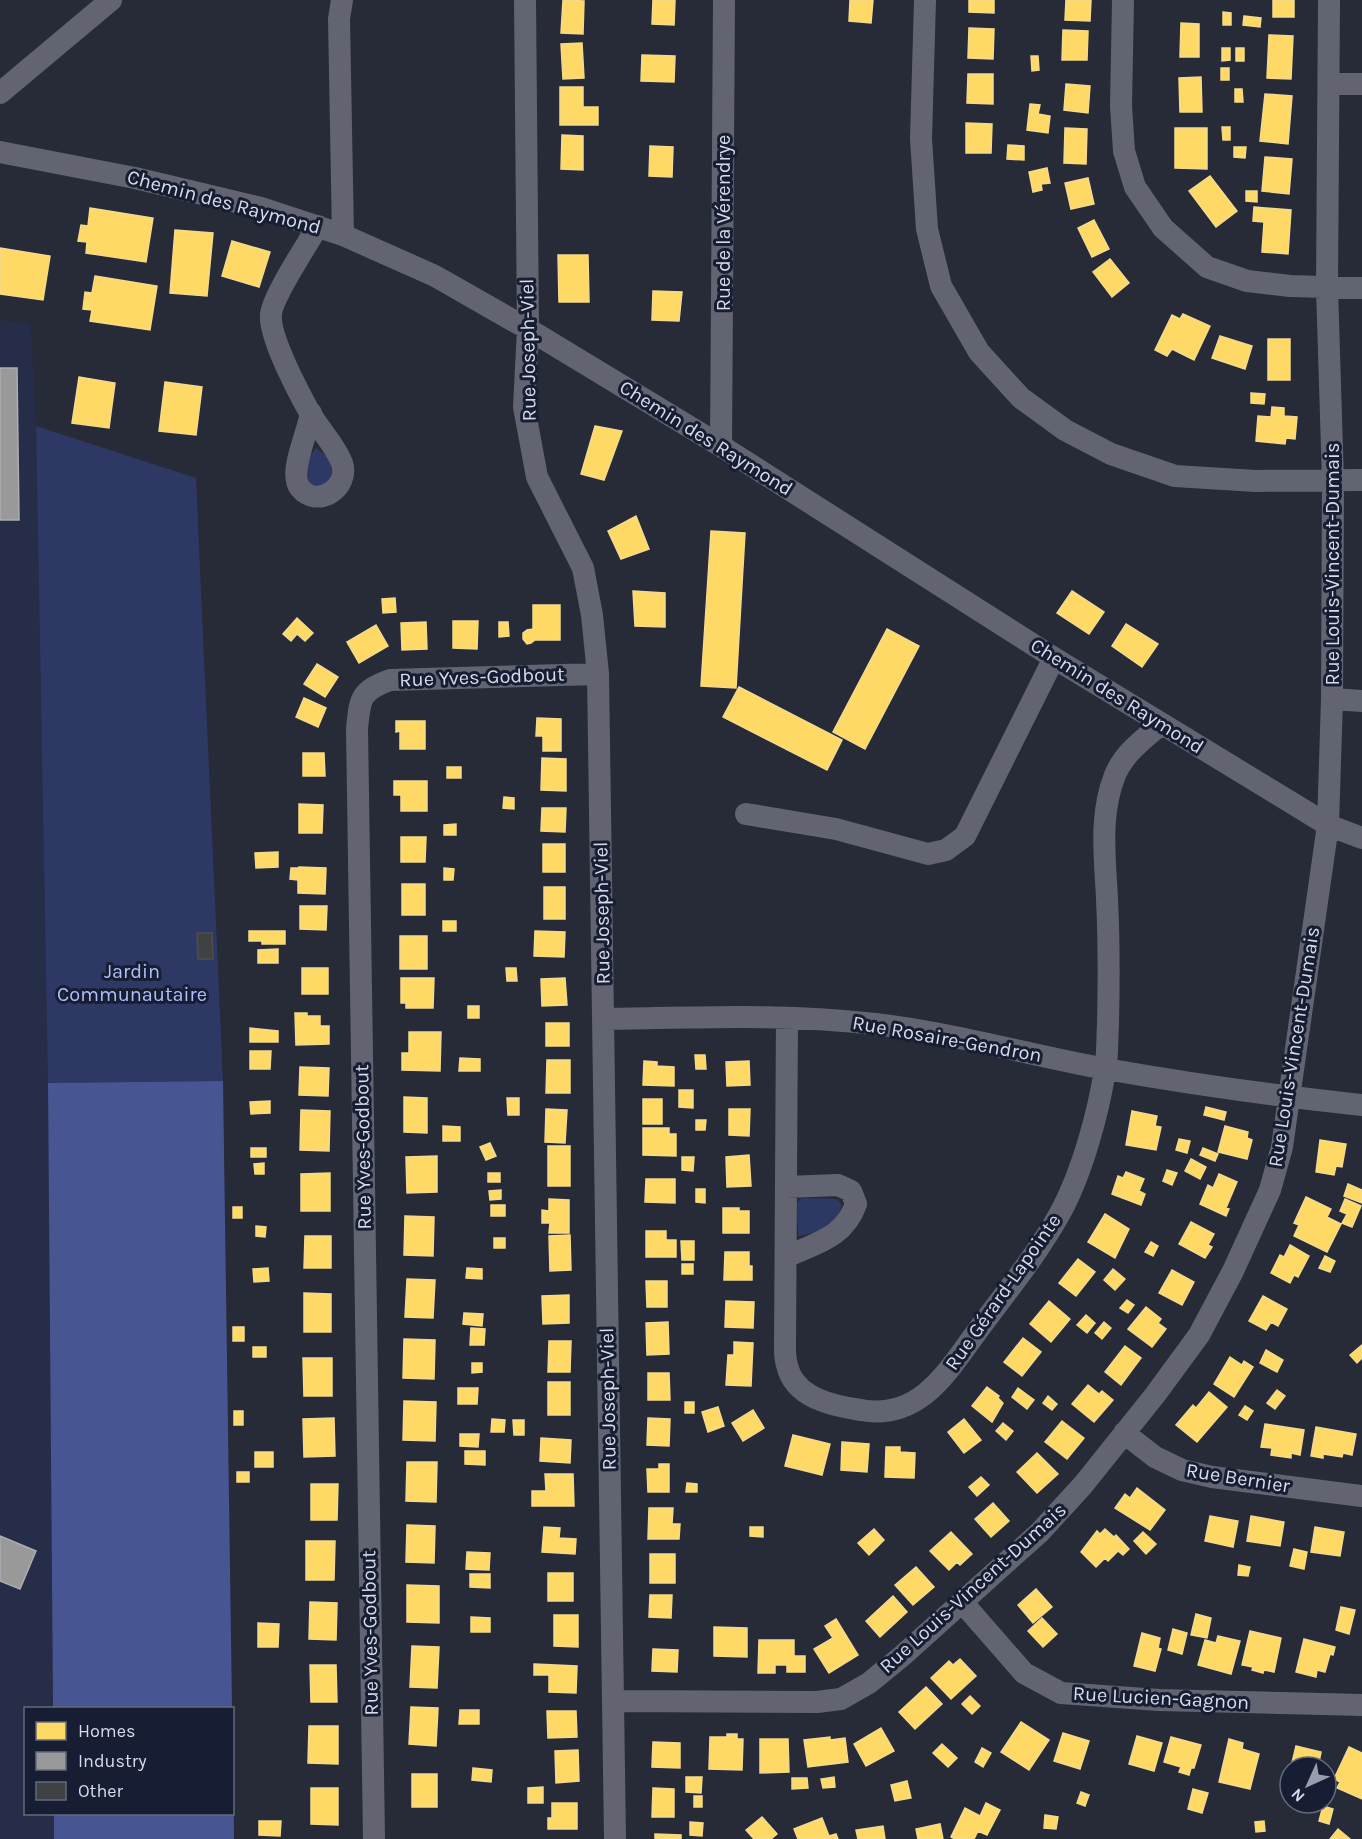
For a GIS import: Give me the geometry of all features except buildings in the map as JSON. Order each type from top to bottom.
[{"type":"street","points":[[0,93],[111,0]]},
{"type":"street","points":[[342,0],[339,19],[343,235]]},
{"type":"street","name":"Rue Joseph-Viel","points":[[525,0],[528,329],[524,407],[537,477],[567,532],[583,568],[592,615],[598,674],[615,1839]]},
{"type":"street","name":"Rue de la Vérendrye","points":[[721,446],[724,0]]},
{"type":"street","points":[[925,0],[921,139],[927,229],[941,286],[979,351],[1021,398],[1065,430],[1111,454],[1175,476],[1256,482],[1362,480]]},
{"type":"street","points":[[1123,0],[1121,106],[1124,151],[1135,187],[1163,228],[1207,267],[1247,281],[1327,288],[1362,288]]},
{"type":"street","name":"Rue Louis-Vincent-Dumais","points":[[612,1701],[817,1702],[841,1699],[869,1683],[1040,1532],[1083,1485],[1199,1335],[1233,1271],[1270,1190],[1282,1147],[1328,825],[1332,699],[1333,481],[1327,288],[1329,0]]},
{"type":"street","points":[[1329,84],[1362,84]]},
{"type":"street","name":"Chemin des Raymond","points":[[0,152],[209,194],[343,235],[435,276],[528,329],[721,446],[1161,724],[1328,825],[1362,838]]},
{"type":"street","points":[[310,413],[281,351],[270,315],[276,299],[318,226]]},
{"type":"street","points":[[746,814],[836,829],[928,854],[946,850],[965,836],[1054,658]]},
{"type":"street","name":"Rue Yves-Godbout","points":[[374,1839],[357,752],[359,702],[372,686],[390,680],[598,674]]},
{"type":"street","points":[[1332,699],[1362,701]]},
{"type":"street","name":"Rue Gérard-Lapointe","points":[[787,1018],[785,1347],[787,1367],[797,1383],[813,1398],[836,1406],[873,1412],[902,1409],[923,1396],[946,1374],[1022,1271],[1059,1215],[1077,1174],[1106,1069],[1109,977],[1104,829],[1108,799],[1116,773],[1129,752],[1161,724]]},
{"type":"street","name":"Rue Rosaire-Gendron","points":[[603,1019],[836,1020],[922,1031],[1106,1069],[1288,1097],[1362,1105]]},
{"type":"street","points":[[786,1187],[838,1185],[851,1191],[856,1204],[851,1218],[829,1238],[786,1257]]},
{"type":"street","name":"Rue Bernier","points":[[1124,1433],[1155,1457],[1182,1470],[1212,1477],[1362,1496]]},
{"type":"street","name":"Rue Lucien-Gagnon","points":[[962,1602],[1024,1673],[1061,1693],[1159,1700],[1362,1706]]},
{"type":"shaded area","points":[[0,320],[31,324],[36,426],[48,1083],[53,1707],[24,1707],[24,1815],[54,1815],[54,1839],[0,1839]]},
{"type":"shaded area","points":[[223,1081],[232,1707],[53,1707],[48,1083]]},
{"type":"shaded area","points":[[54,1815],[234,1815],[234,1839],[54,1839]]},
{"type":"green space","name":"Jardin Communautaire","points":[[36,426],[196,478],[223,1081],[48,1083]]},
{"type":"green space","points":[[316,448],[327,456],[333,469],[327,487],[309,485],[308,465],[310,456]]},
{"type":"green space","points":[[802,1198],[837,1199],[842,1205],[831,1223],[812,1233],[798,1236],[797,1202]]}]
